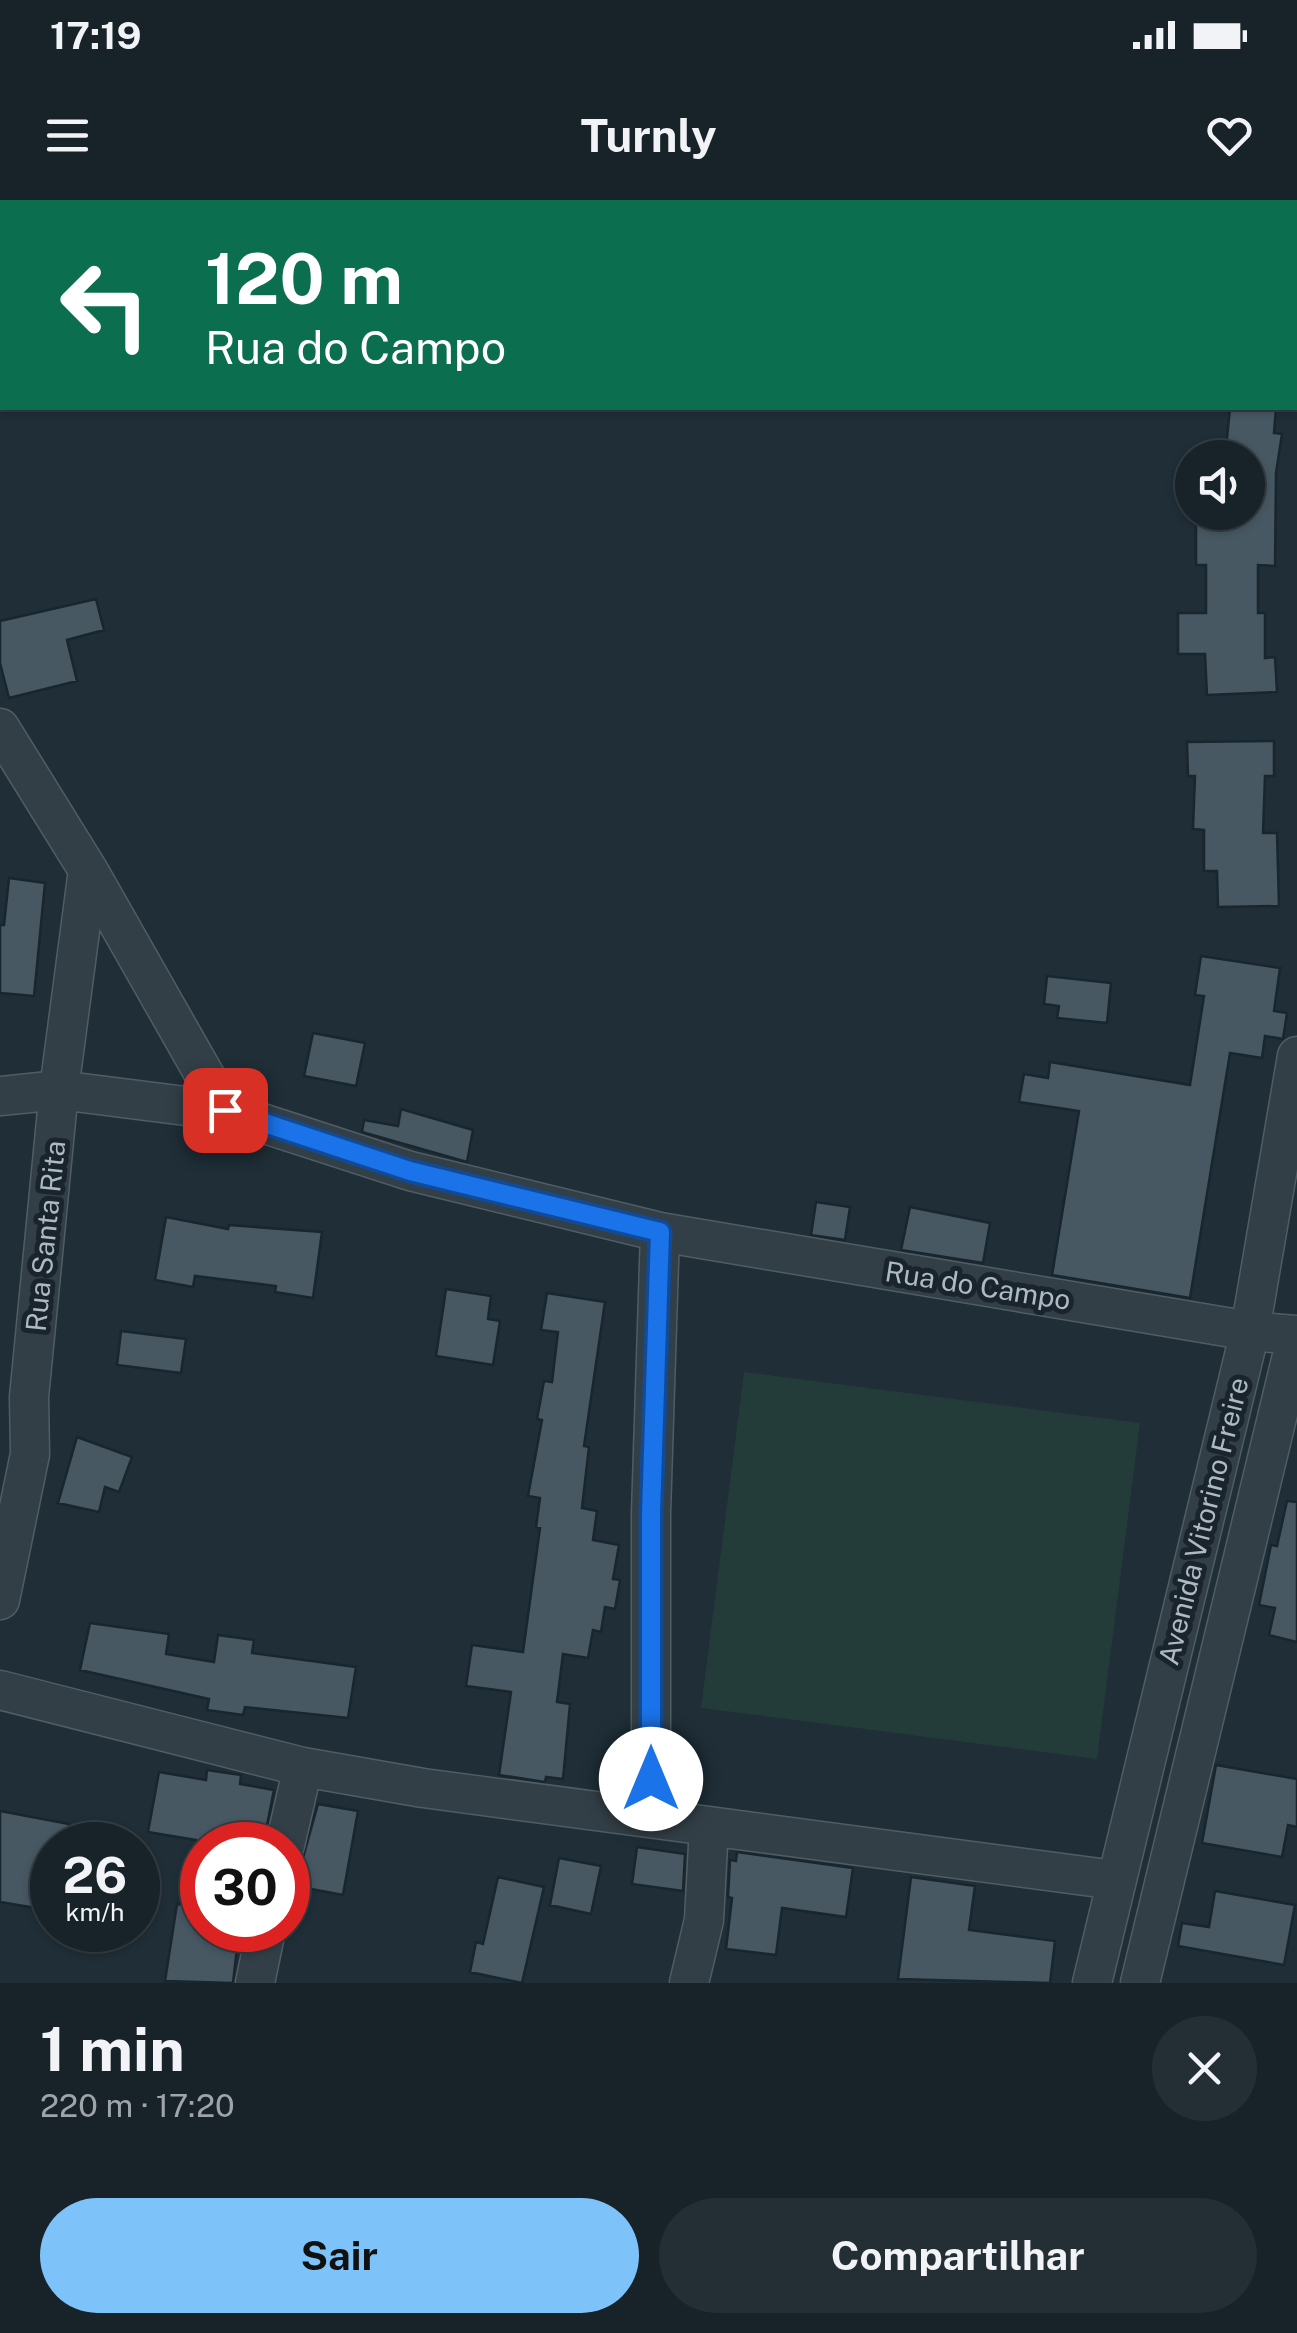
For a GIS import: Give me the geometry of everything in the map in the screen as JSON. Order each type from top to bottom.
[{"type":"street","points":[[0,728],[88,870],[225,1110]]},
{"type":"street","name":"Rua Santa Rita","points":[[0,1600],[30,1454],[29,1397],[59,1090],[88,870]]},
{"type":"street","name":"Avenida Vitorino Freire","points":[[1092,1983],[1250,1331],[1297,1056]]},
{"type":"street","name":"Rua do Campo","points":[[0,1096],[59,1090],[225,1110],[410,1171],[660,1232],[1250,1331],[1297,1335]]},
{"type":"street","points":[[651,1817],[651,1514],[660,1232]]},
{"type":"street","name":"Avenida Vitorino Freire","points":[[1140,1983],[1297,1335]]},
{"type":"street","points":[[0,1690],[303,1767],[423,1788],[1115,1880]]},
{"type":"street","points":[[291,1822],[303,1767]]},
{"type":"street","points":[[689,1983],[704,1920],[708,1826]]},
{"type":"street","points":[[255,1983],[261,1952]]},
{"type":"green space","points":[[744,1372],[1140,1423],[1097,1759],[701,1708]]},
{"type":"building","points":[[1230,410],[1276,410],[1274,433],[1282,434],[1276,473],[1275,566],[1258,565],[1258,613],[1265,613],[1265,658],[1275,657],[1277,692],[1207,695],[1205,654],[1178,654],[1178,613],[1206,613],[1206,565],[1196,565],[1196,530],[1265,530],[1265,440],[1227,440]]},
{"type":"building","points":[[96,599],[104,630],[67,640],[77,681],[9,698],[0,663],[0,621]]},
{"type":"building","points":[[1274,741],[1274,776],[1265,776],[1263,833],[1277,833],[1279,906],[1218,907],[1217,871],[1204,871],[1204,830],[1193,829],[1195,776],[1188,776],[1187,742]]},
{"type":"building","points":[[9,878],[45,883],[34,996],[0,993],[0,925],[4,925]]},
{"type":"building","points":[[1201,956],[1280,968],[1274,1011],[1287,1013],[1283,1039],[1265,1036],[1262,1058],[1230,1053],[1190,1298],[1052,1275],[1079,1111],[1019,1102],[1024,1074],[1048,1078],[1050,1062],[1190,1085],[1204,996],[1195,995]]},
{"type":"building","points":[[1047,976],[1111,983],[1107,1023],[1057,1018],[1059,1006],[1044,1004]]},
{"type":"building","points":[[313,1033],[365,1043],[356,1086],[304,1076]]},
{"type":"building","points":[[401,1109],[473,1130],[467,1162],[362,1132],[364,1120],[398,1126]]},
{"type":"building","points":[[816,1202],[850,1207],[845,1240],[811,1235]]},
{"type":"building","points":[[910,1207],[990,1223],[983,1263],[901,1250]]},
{"type":"building","points":[[166,1217],[228,1229],[229,1225],[322,1232],[313,1298],[275,1292],[276,1286],[195,1276],[193,1287],[155,1280]]},
{"type":"building","points":[[446,1289],[491,1296],[488,1319],[500,1321],[493,1365],[436,1356]]},
{"type":"building","points":[[547,1293],[605,1302],[584,1446],[589,1447],[582,1508],[597,1511],[593,1540],[619,1545],[613,1579],[620,1580],[615,1609],[605,1607],[601,1632],[593,1630],[588,1658],[563,1654],[557,1702],[570,1704],[563,1779],[546,1777],[545,1782],[499,1775],[511,1692],[466,1686],[472,1645],[523,1652],[540,1528],[536,1527],[540,1498],[528,1496],[542,1420],[537,1419],[544,1381],[552,1382],[558,1332],[541,1330]]},
{"type":"building","points":[[121,1331],[186,1339],[181,1373],[117,1365]]},
{"type":"building","points":[[77,1437],[132,1457],[119,1492],[105,1487],[99,1512],[58,1503]]},
{"type":"building","points":[[1287,1501],[1297,1502],[1297,1642],[1269,1635],[1275,1608],[1259,1605],[1271,1545],[1277,1546]]},
{"type":"building","points":[[90,1623],[169,1634],[166,1654],[214,1662],[218,1635],[254,1640],[252,1653],[356,1667],[348,1718],[245,1707],[243,1715],[207,1710],[209,1699],[80,1670]]},
{"type":"building","points":[[1216,1765],[1297,1779],[1297,1827],[1288,1825],[1282,1857],[1202,1843]]},
{"type":"building","points":[[207,1770],[241,1775],[240,1784],[274,1790],[268,1822],[180,1822],[180,1837],[160,1834],[160,1822],[150,1822],[159,1772],[206,1780]]},
{"type":"building","points":[[318,1804],[358,1811],[343,1895],[310,1889],[310,1833]]},
{"type":"building","points":[[0,1811],[58,1822],[30,1822],[30,1907],[0,1902]]},
{"type":"building","points":[[637,1847],[685,1854],[683,1891],[632,1884]]},
{"type":"building","points":[[737,1852],[853,1868],[846,1917],[782,1908],[776,1955],[726,1949],[732,1898],[728,1897],[730,1860],[736,1861]]},
{"type":"building","points":[[559,1858],[601,1866],[591,1914],[550,1905]]},
{"type":"building","points":[[498,1877],[544,1887],[522,1983],[470,1972],[476,1942],[483,1944]]},
{"type":"building","points":[[911,1877],[975,1886],[969,1930],[1055,1941],[1050,1983],[898,1979]]},
{"type":"building","points":[[1215,1891],[1295,1905],[1284,1965],[1178,1946],[1182,1923],[1209,1927]]},
{"type":"building","points":[[180,1904],[180,1952],[237,1952],[233,1983],[165,1981]]},
{"type":"route","points":[[225,1110],[410,1171],[660,1232],[651,1514],[651,1779]]}]
